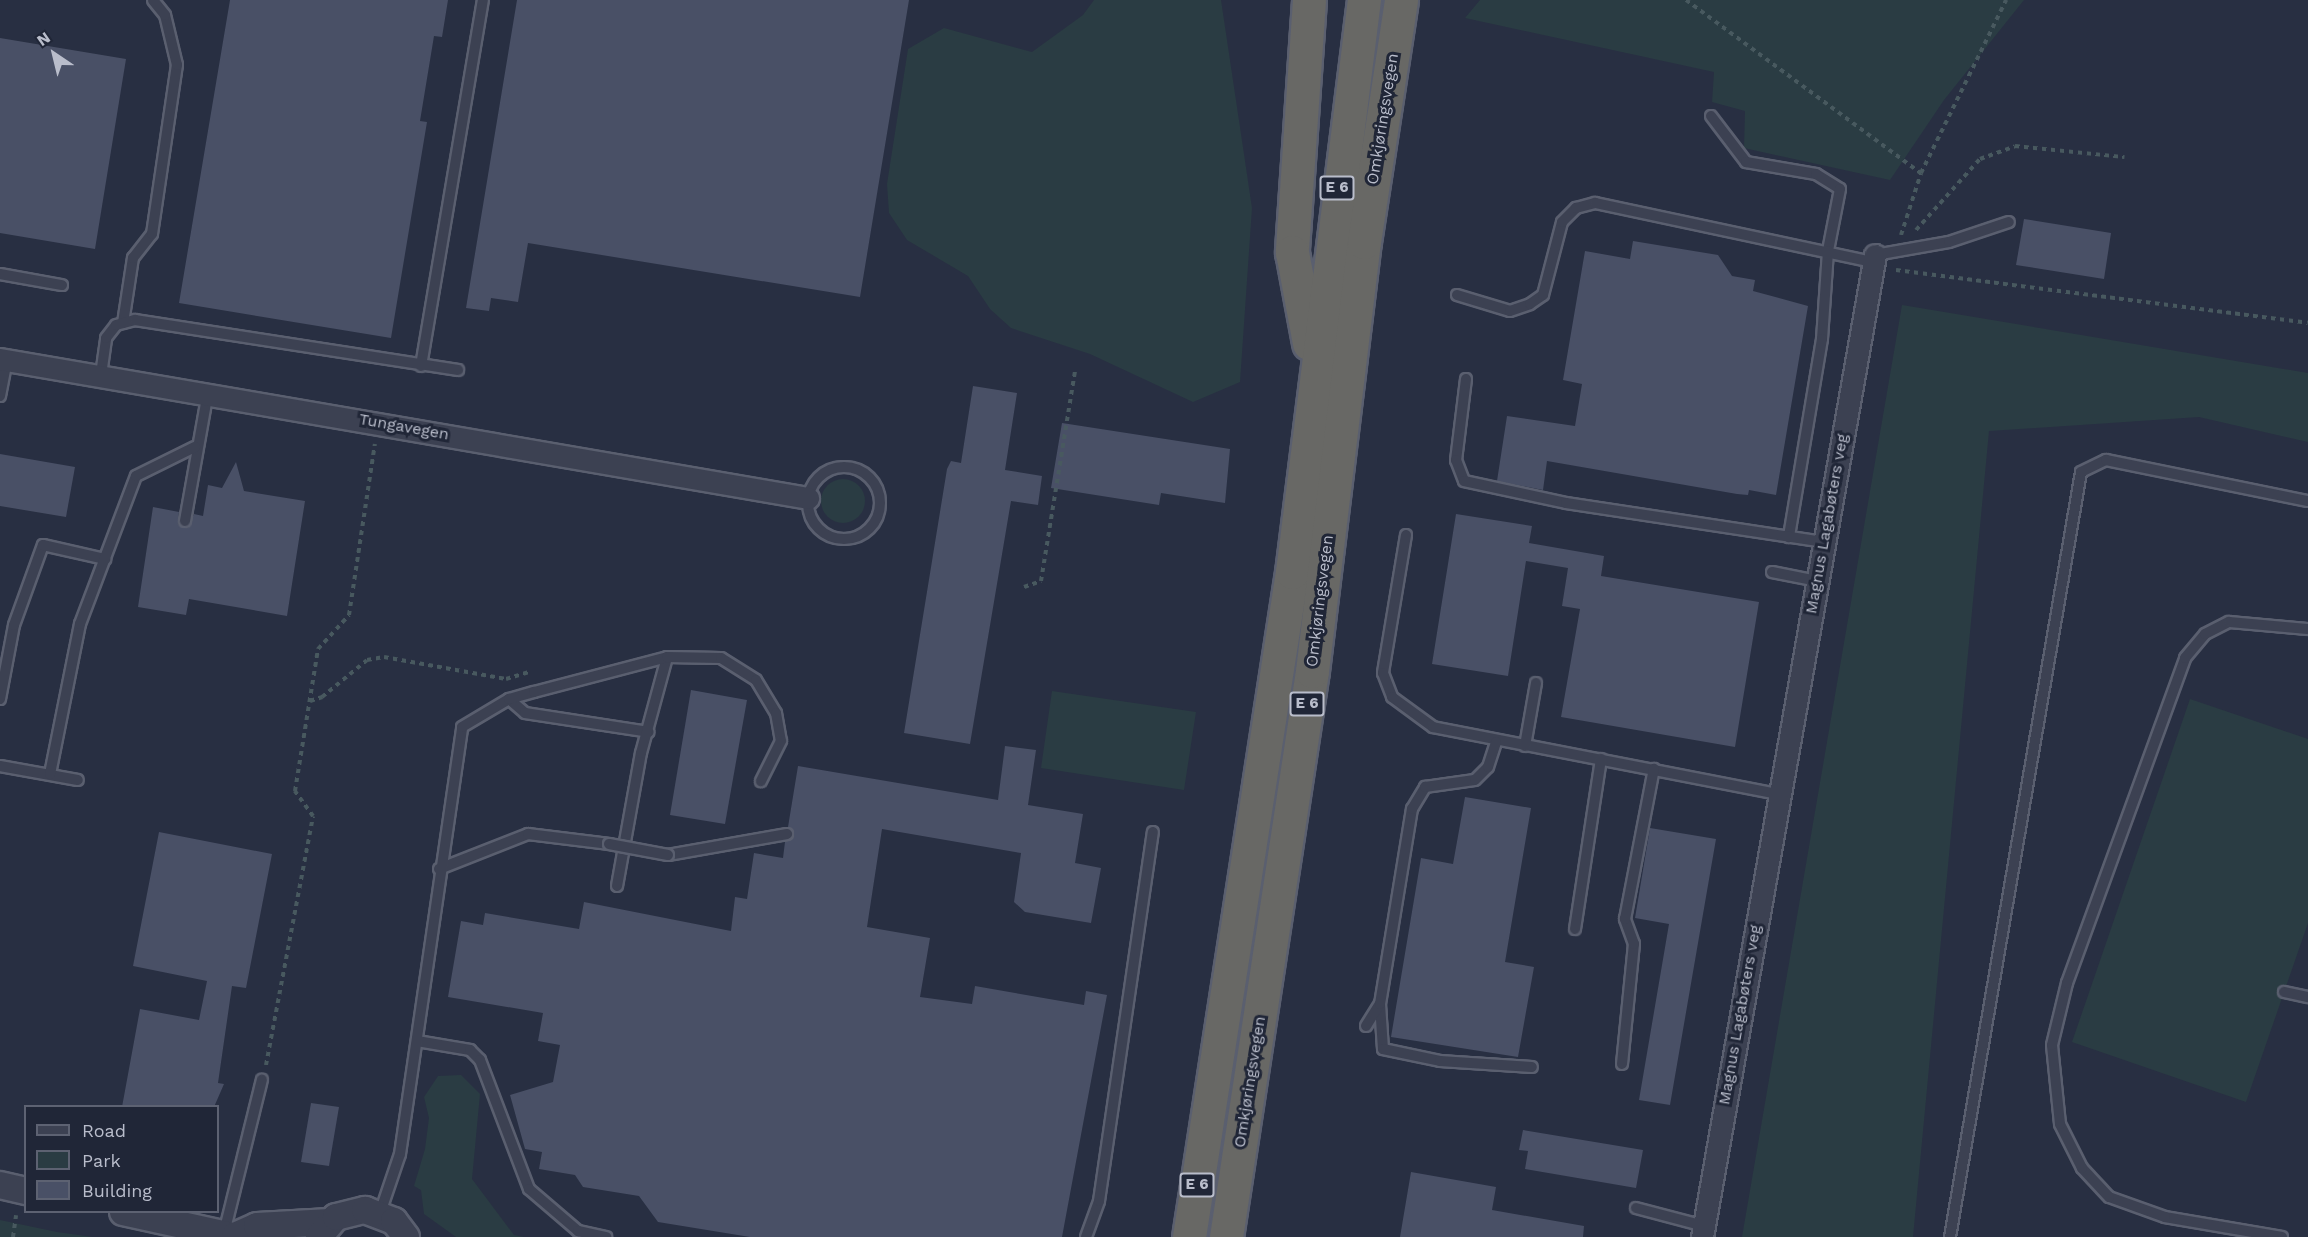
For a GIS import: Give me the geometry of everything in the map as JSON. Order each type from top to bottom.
[{"type":"highway","name":"E 6","points":[[1309,0],[1292,252],[1316,377]]},
{"type":"highway","name":"Omkjøringsvegen","points":[[1189,1237],[1263,772],[1364,0]]},
{"type":"highway","name":"Omkjøringsvegen","points":[[1226,1237],[1312,671],[1364,242],[1401,0]]},
{"type":"street","name":"Magnus Lagabøters veg","points":[[1703,1231],[1874,258]]},
{"type":"street","name":"Tungavegen","points":[[3,360],[208,392],[808,498]]},
{"type":"street","points":[[0,1185],[24,1191]]},
{"type":"street","points":[[128,1213],[232,1235],[257,1226],[324,1230],[350,1211],[380,1213],[408,1236]]},
{"type":"lane","points":[[123,323],[134,258],[152,234],[177,65],[165,15],[153,0]]},
{"type":"lane","points":[[421,366],[483,0]]},
{"type":"lane","points":[[1711,116],[1746,162],[1816,174],[1840,189],[1828,251],[1822,339],[1789,537]]},
{"type":"lane","points":[[1457,295],[1510,311],[1530,304],[1543,295],[1562,222],[1576,208],[1595,203],[1828,251],[1874,258],[1897,250],[1949,242],[2009,222]]},
{"type":"lane","points":[[0,274],[62,285]]},
{"type":"lane","points":[[100,375],[106,338],[123,323],[135,320],[458,370]]},
{"type":"lane","points":[[0,396],[3,360]]},
{"type":"lane","points":[[1466,379],[1456,460],[1464,481],[1566,503],[1823,542]]},
{"type":"lane","points":[[185,521],[195,447],[208,392]]},
{"type":"lane","points":[[50,774],[80,624],[136,476],[195,447]]},
{"type":"lane","points":[[1950,1237],[2081,472],[2106,460],[2308,501]]},
{"type":"lane","points":[[849,468],[869,478],[879,509],[860,535],[838,539],[818,529],[808,498],[827,471],[849,468]]},
{"type":"lane","points":[[1406,535],[1383,673],[1392,697],[1433,727],[1496,742],[1601,759],[1779,794]]},
{"type":"lane","points":[[0,699],[14,625],[43,545],[105,559]]},
{"type":"lane","points":[[1772,572],[1818,581]]},
{"type":"lane","points":[[2282,1237],[2165,1218],[2109,1197],[2082,1168],[2060,1124],[2052,1045],[2067,983],[2185,658],[2205,634],[2229,622],[2308,629]]},
{"type":"lane","points":[[617,886],[667,657]]},
{"type":"lane","points":[[380,1213],[400,1155],[462,727],[509,699],[667,657],[721,658],[756,680],[776,713],[781,741],[761,781]]},
{"type":"lane","points":[[1525,746],[1536,682]]},
{"type":"lane","points":[[509,699],[525,713],[649,732]]},
{"type":"lane","points":[[1496,742],[1488,767],[1475,780],[1425,787],[1412,809],[1380,1004],[1383,1049],[1440,1061],[1532,1067]]},
{"type":"lane","points":[[1575,929],[1601,759]]},
{"type":"lane","points":[[0,766],[78,780]]},
{"type":"lane","points":[[1622,1064],[1634,944],[1625,919],[1654,769]]},
{"type":"lane","points":[[1086,1237],[1100,1201],[1153,832]]},
{"type":"lane","points":[[440,869],[528,834],[609,844],[668,855],[787,834]]},
{"type":"lane","points":[[2284,992],[2308,997]]},
{"type":"lane","points":[[1366,1026],[1380,1004]]},
{"type":"lane","points":[[417,1041],[470,1050],[480,1060],[529,1189],[578,1231],[606,1237]]},
{"type":"lane","points":[[232,1235],[262,1080]]},
{"type":"lane","points":[[1636,1208],[1703,1231]]},
{"type":"path","points":[[1686,0],[1922,173]]},
{"type":"path","points":[[1891,281],[1897,250],[1922,173],[2006,0]]},
{"type":"path","points":[[1897,250],[1980,159],[2015,146],[2124,157]]},
{"type":"path","points":[[1893,270],[2308,322]]},
{"type":"path","points":[[1024,587],[1041,581],[1075,370]]},
{"type":"path","points":[[262,1080],[313,816],[295,791],[318,649],[349,615],[378,422]]},
{"type":"path","points":[[310,701],[322,698],[367,660],[384,657],[506,679],[529,672]]},
{"type":"path","points":[[13,1237],[16,1215]]},
{"type":"green space","points":[[1094,0],[1221,0],[1252,208],[1240,382],[1193,402],[1090,354],[1011,328],[990,309],[968,276],[907,240],[889,213],[887,184],[908,49],[944,28],[1032,52],[1083,15]]},
{"type":"green space","points":[[1480,0],[2024,0],[1944,100],[1890,180],[1744,148],[1745,111],[1712,102],[1714,72],[1465,18]]},
{"type":"green space","points":[[1902,305],[2308,373],[2308,442],[2199,417],[1989,431],[1913,1237],[1742,1237]]},
{"type":"green space","points":[[843,479],[859,485],[865,501],[859,517],[843,523],[827,517],[821,501],[827,485]]},
{"type":"green space","points":[[1052,691],[1196,712],[1184,790],[1041,768]]},
{"type":"green space","points":[[2190,699],[2308,739],[2308,923],[2246,1102],[2072,1042]]},
{"type":"green space","points":[[461,1075],[480,1094],[472,1179],[514,1235],[524,1237],[456,1237],[424,1214],[421,1190],[414,1186],[425,1149],[429,1118],[424,1097],[438,1076]]},
{"type":"green space","points":[[0,1220],[57,1232],[93,1237],[0,1237]]},
{"type":"building","points":[[230,0],[448,0],[442,37],[434,36],[420,121],[427,122],[391,338],[179,303]]},
{"type":"building","points":[[517,0],[909,0],[860,297],[528,243],[518,302],[491,298],[489,311],[466,308]]},
{"type":"building","points":[[0,38],[126,59],[95,249],[0,233]]},
{"type":"building","points":[[2024,219],[2111,233],[2104,279],[2016,265]]},
{"type":"building","points":[[1633,241],[1718,255],[1732,276],[1755,280],[1753,291],[1808,306],[1776,495],[1749,490],[1748,495],[1737,494],[1547,461],[1543,490],[1497,481],[1507,416],[1575,426],[1582,384],[1563,380],[1585,251],[1630,259]]},
{"type":"building","points":[[973,386],[1017,393],[1005,470],[1042,476],[1038,505],[1011,501],[970,744],[904,733],[947,469],[951,461],[961,463]]},
{"type":"building","points":[[1062,423],[1230,449],[1225,503],[1161,493],[1159,505],[1051,488]]},
{"type":"building","points":[[0,454],[75,467],[66,517],[0,506]]},
{"type":"building","points":[[236,462],[244,491],[305,501],[287,616],[189,599],[186,615],[138,607],[153,507],[179,512],[178,524],[188,528],[194,514],[203,516],[208,485],[222,488]]},
{"type":"building","points":[[1456,514],[1532,526],[1529,543],[1604,556],[1601,576],[1759,602],[1735,747],[1561,717],[1580,609],[1562,606],[1568,568],[1526,561],[1508,676],[1432,664]]},
{"type":"building","points":[[691,690],[747,700],[725,824],[670,815]]},
{"type":"building","points":[[1005,746],[1036,750],[1028,805],[1083,814],[1075,863],[1101,868],[1091,923],[1025,912],[1014,902],[1021,853],[882,829],[867,927],[930,938],[920,997],[972,1004],[975,986],[1084,1005],[1086,991],[1107,995],[1062,1237],[750,1237],[658,1222],[639,1196],[583,1187],[575,1175],[539,1169],[542,1152],[525,1149],[510,1095],[553,1082],[560,1045],[538,1041],[543,1013],[448,997],[461,921],[483,925],[485,913],[579,929],[584,902],[731,931],[735,897],[747,899],[754,853],[783,858],[785,842],[794,837],[788,827],[798,766],[998,800]]},
{"type":"building","points":[[1465,797],[1531,808],[1505,962],[1534,967],[1518,1057],[1391,1037],[1421,858],[1453,864]]},
{"type":"building","points":[[1650,828],[1716,839],[1670,1105],[1639,1100],[1669,924],[1635,918]]},
{"type":"building","points":[[159,832],[272,854],[246,988],[232,986],[218,1083],[224,1084],[215,1105],[122,1105],[140,1009],[199,1020],[207,981],[133,966]]},
{"type":"building","points":[[311,1103],[339,1107],[329,1166],[301,1162]]},
{"type":"building","points":[[1523,1130],[1643,1150],[1636,1188],[1525,1169],[1528,1151],[1519,1150]]},
{"type":"building","points":[[1411,1172],[1496,1187],[1492,1210],[1584,1226],[1583,1237],[1400,1237]]}]
